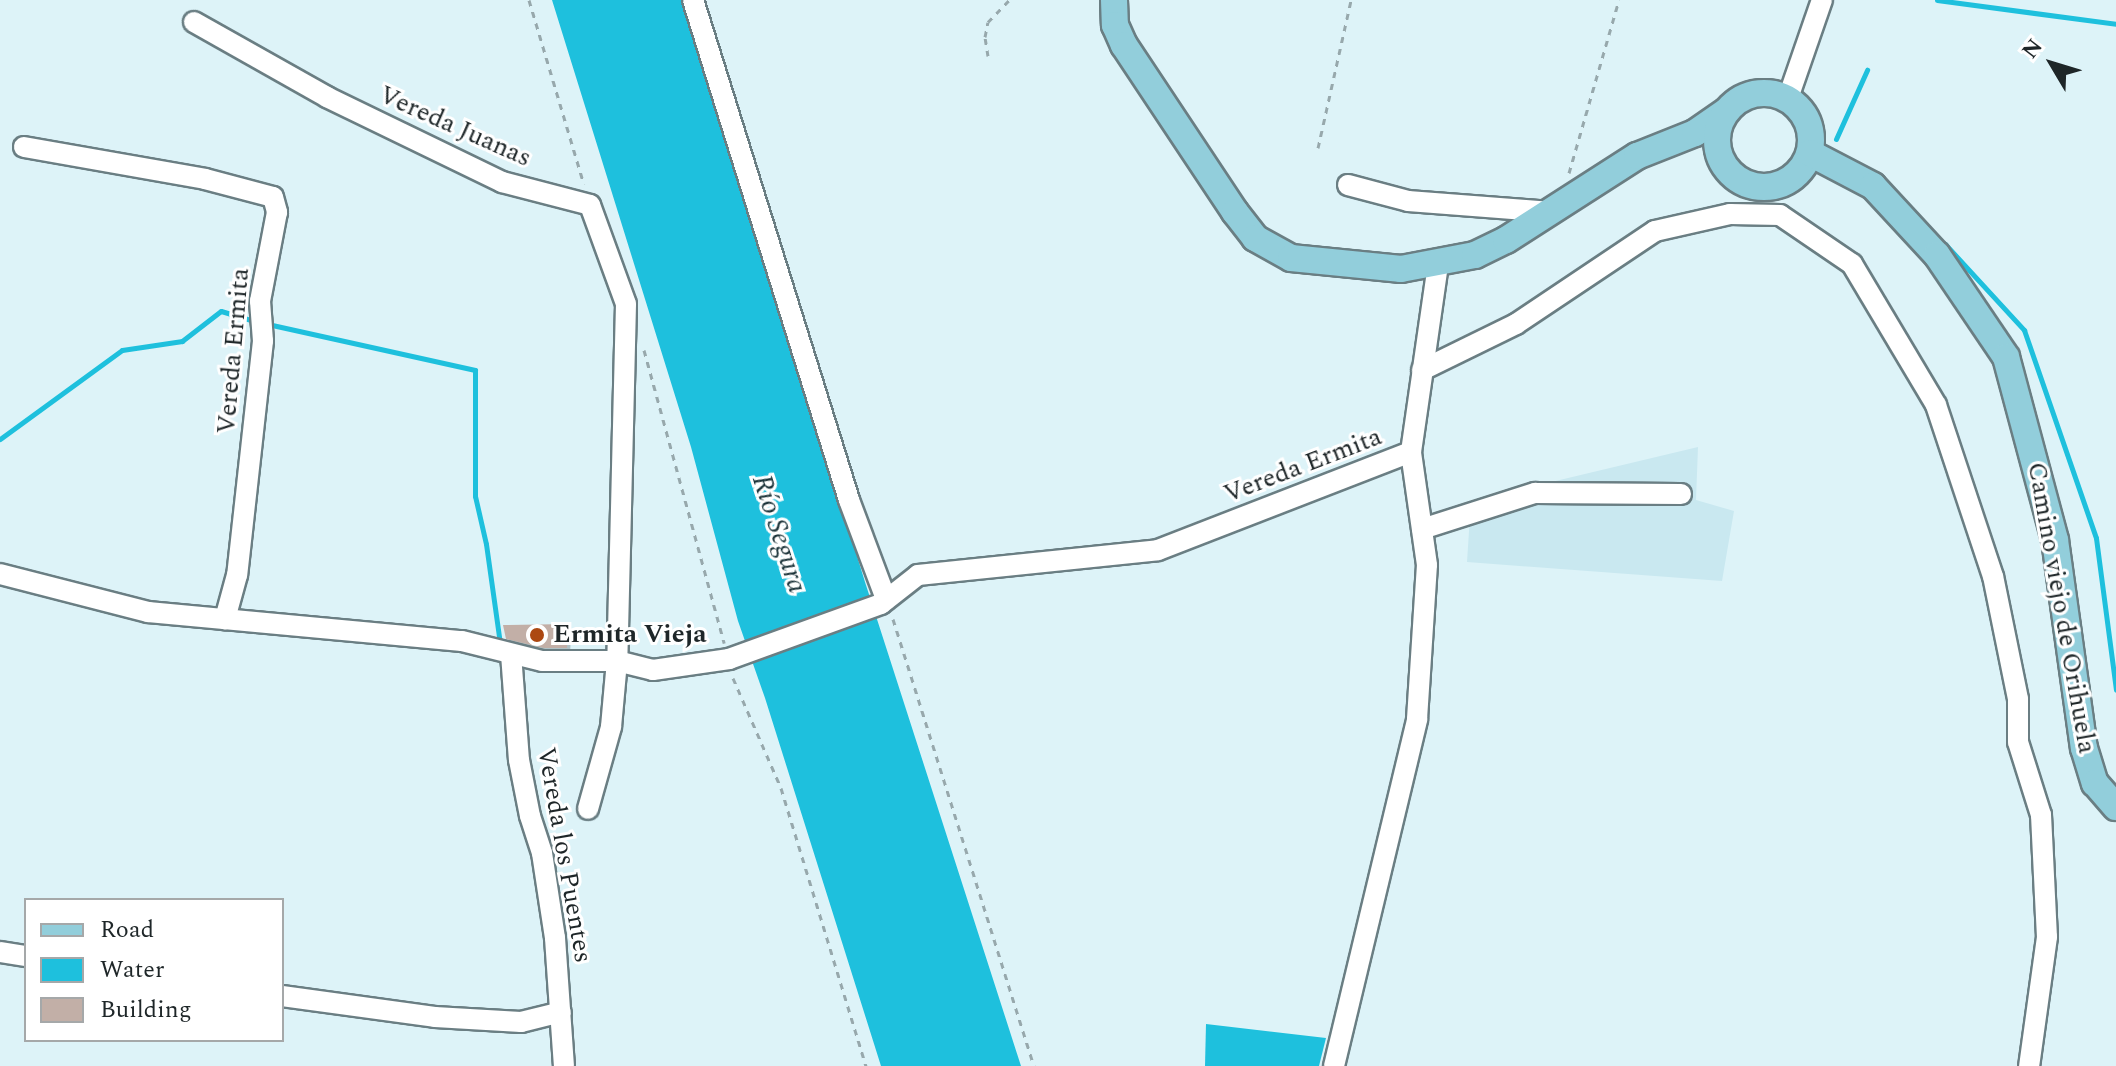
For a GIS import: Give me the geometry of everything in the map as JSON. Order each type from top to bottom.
[{"type":"main road","points":[[1114,0],[1115,25],[1124,45],[1255,238],[1291,258],[1401,269],[1438,265],[1475,255],[1552,212],[1637,156],[1695,133],[1744,96],[1768,92],[1788,98],[1804,113],[1811,132],[1810,153],[1804,166],[1786,182],[1763,188],[1740,181],[1702,154],[1683,148],[1658,148]]},
{"type":"main road","points":[[1725,112],[1716,139],[1720,159],[1740,181]]},
{"type":"main road","name":"Camino viejo de Orihuela","points":[[1810,153],[1873,186],[1937,255],[2006,357],[2055,540],[2084,748],[2095,783],[2116,807]]},
{"type":"street","points":[[693,0],[883,601]]},
{"type":"street","points":[[1788,98],[1822,0]]},
{"type":"street","name":"Vereda Juanas","points":[[194,22],[327,97],[502,182],[590,205],[626,304],[617,661]]},
{"type":"street","name":"Vereda Ermita","points":[[24,147],[205,179],[273,197],[277,212],[260,301],[263,341],[237,575],[225,619]]},
{"type":"street","points":[[1348,185],[1408,201],[1552,212]]},
{"type":"street","points":[[1422,370],[1516,324],[1655,231],[1730,214],[1780,215],[1852,264],[1936,405],[1993,576],[2018,699],[2018,742],[2041,815],[2047,937],[2029,1066]]},
{"type":"street","points":[[1411,452],[1438,265]]},
{"type":"street","name":"Vereda Ermita","points":[[0,574],[148,612],[462,641],[542,661],[617,661],[653,670],[729,659],[883,601],[918,575],[1158,550],[1411,452],[1427,565],[1417,719],[1334,1066]]},
{"type":"street","points":[[1422,529],[1535,493],[1681,494]]},
{"type":"street","name":"Vereda los Puentes","points":[[511,654],[519,760],[530,816],[542,853],[561,1012],[564,1066]]},
{"type":"street","points":[[588,809],[611,727],[617,661]]},
{"type":"street","points":[[0,952],[24,956]]},
{"type":"street","points":[[284,996],[435,1017],[521,1022],[561,1012]]},
{"type":"path","points":[[988,56],[985,37],[988,22],[1009,0]]},
{"type":"path","points":[[1318,148],[1351,0]]},
{"type":"path","points":[[1575,196],[1569,184],[1569,170],[1619,0]]},
{"type":"path","points":[[883,601],[1034,1066]]},
{"type":"path","points":[[729,659],[781,788],[866,1066]]},
{"type":"shaded area","points":[[1698,447],[1696,500],[1734,511],[1722,581],[1467,562],[1471,501]]},
{"type":"water","name":"Río Segura","points":[[552,0],[686,0],[865,582],[1021,1066],[881,1066],[738,621],[691,447]]},
{"type":"water","points":[[1206,1024],[1326,1038],[1319,1066],[1205,1066]]},
{"type":"building","name":"Ermita Vieja","points":[[568,624],[567,648],[544,648],[506,639],[503,625]]},
{"type":"waterway","points":[[1937,0],[2116,24]]},
{"type":"waterway","points":[[1836,139],[1867,70]]},
{"type":"waterway","points":[[1945,244],[2024,330],[2096,538],[2116,690]]},
{"type":"waterway","points":[[0,439],[122,350],[182,341],[221,311],[253,321]]},
{"type":"waterway","points":[[272,325],[475,370],[475,496],[486,544],[500,644]]},
{"type":"place","name":"Ermita Vieja","points":[[537,635]]}]
